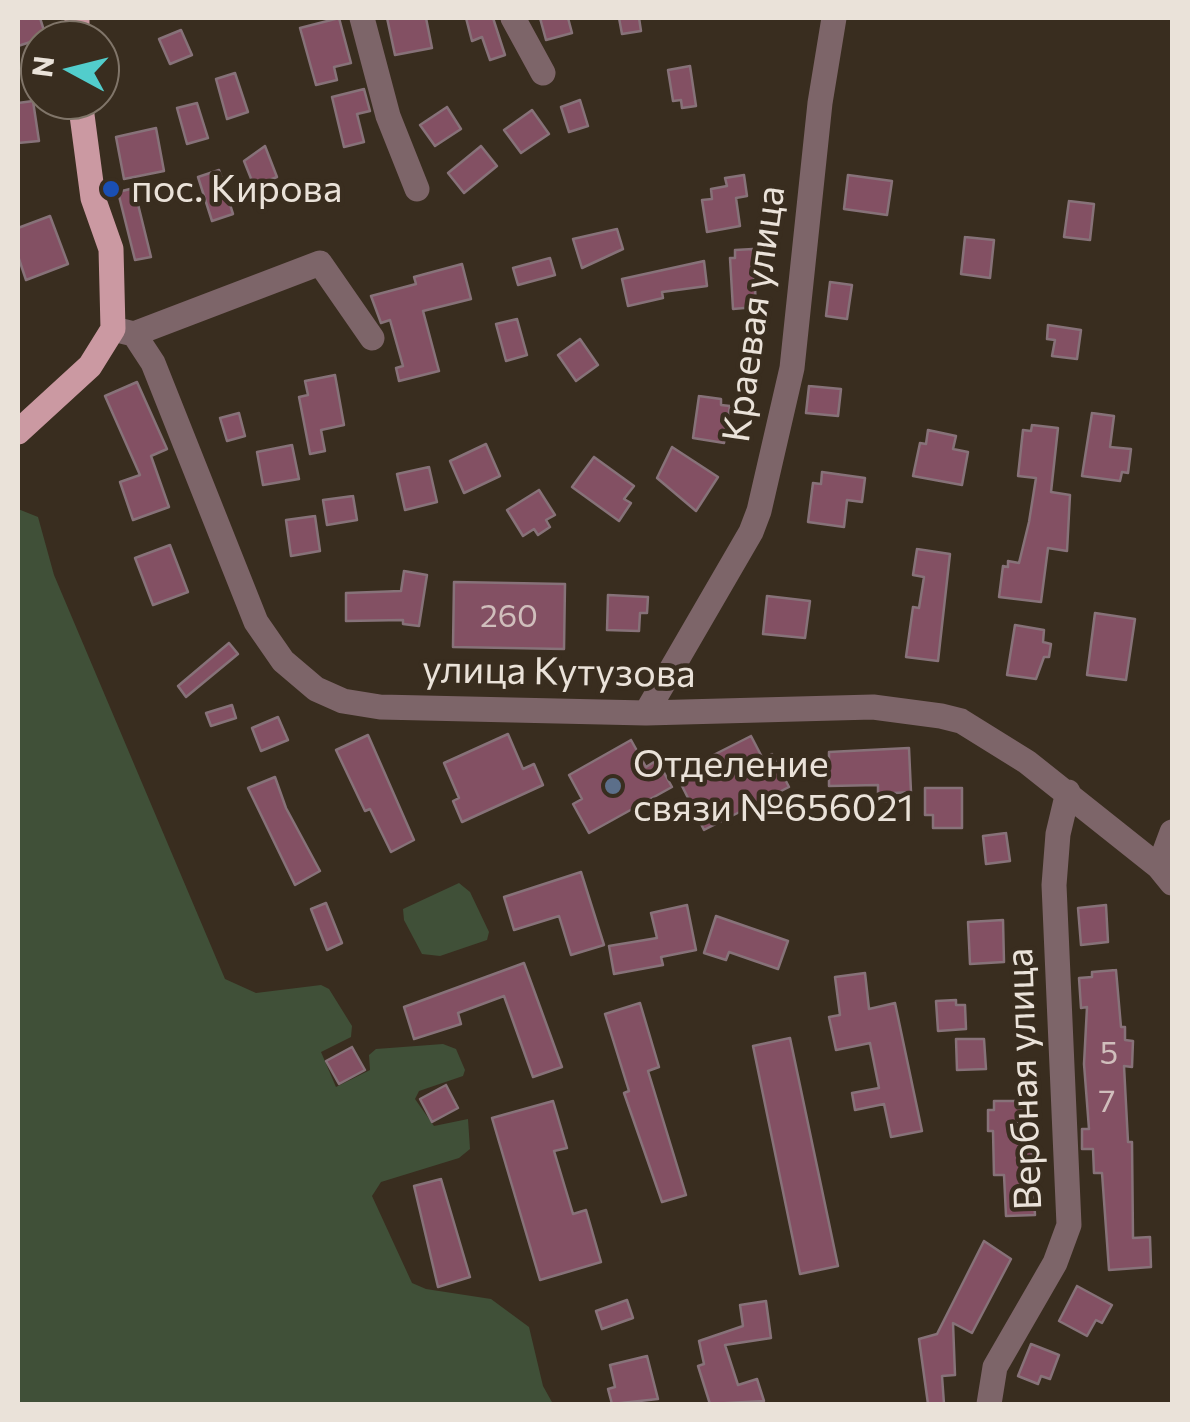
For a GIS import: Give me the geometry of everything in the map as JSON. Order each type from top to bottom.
[{"type":"main road","name":"улица Кутузова","points":[[83,120],[94,198],[111,249],[124,332]]},
{"type":"main road","points":[[18,432],[124,332]]},
{"type":"street","points":[[362,18],[388,116],[417,189]]},
{"type":"street","points":[[513,18],[544,73]]},
{"type":"street","name":"Краевая улица","points":[[646,713],[752,532],[758,511],[792,368],[820,102],[834,18]]},
{"type":"street","points":[[124,332],[320,262],[372,338]]},
{"type":"street","name":"улица Кутузова","points":[[124,332],[165,389],[252,612],[284,661],[303,680],[343,701],[380,707],[646,713],[873,707],[920,711],[961,722],[1068,792],[1166,875]]},
{"type":"street","name":"Вербная улица","points":[[988,1404],[995,1367],[1055,1264],[1069,1225],[1054,884],[1058,834],[1068,792]]},
{"type":"street","points":[[1166,875],[1172,832]]},
{"type":"green space","points":[[18,509],[38,517],[54,575],[225,979],[256,993],[321,985],[329,989],[352,1026],[351,1037],[321,1052],[336,1087],[370,1070],[369,1055],[376,1049],[443,1044],[456,1049],[465,1070],[463,1076],[419,1091],[415,1099],[434,1126],[468,1119],[470,1149],[459,1158],[381,1182],[372,1196],[412,1283],[426,1289],[491,1299],[529,1327],[543,1386],[553,1404],[18,1404]]},
{"type":"green space","points":[[459,883],[470,892],[489,932],[487,940],[440,956],[422,954],[404,920],[403,909]]},
{"type":"building","points":[[18,18],[40,18],[20,20],[18,46]]},
{"type":"building","points":[[339,18],[351,63],[334,67],[337,80],[316,85],[300,28]]},
{"type":"building","points":[[387,18],[426,18],[432,48],[395,55]]},
{"type":"building","points":[[466,18],[493,18],[505,55],[490,60],[482,37],[472,41]]},
{"type":"building","points":[[540,18],[568,18],[572,33],[546,40]]},
{"type":"building","points":[[619,18],[639,18],[641,31],[622,34]]},
{"type":"building","points":[[181,30],[192,55],[170,64],[159,39]]},
{"type":"building","points":[[690,66],[696,106],[682,108],[681,100],[673,101],[668,70]]},
{"type":"building","points":[[235,73],[248,112],[227,119],[216,79]]},
{"type":"building","points":[[364,89],[370,111],[357,114],[364,142],[344,147],[332,97]]},
{"type":"building","points":[[580,100],[588,126],[569,132],[561,107]]},
{"type":"building","points":[[18,103],[20,120],[36,120],[39,141],[18,143]]},
{"type":"building","points":[[197,103],[208,138],[187,144],[177,108]]},
{"type":"building","points":[[447,107],[461,129],[435,146],[420,125]]},
{"type":"building","points":[[532,110],[549,134],[521,153],[504,130]]},
{"type":"building","points":[[156,128],[164,171],[124,179],[116,137]]},
{"type":"building","points":[[265,146],[277,177],[254,186],[244,161]]},
{"type":"building","points":[[481,146],[497,166],[464,193],[448,173]]},
{"type":"building","points":[[219,170],[233,214],[212,221],[198,177]]},
{"type":"building","points":[[744,175],[747,196],[736,198],[740,226],[707,232],[702,200],[712,199],[711,189],[727,186],[725,178]]},
{"type":"building","points":[[848,175],[892,181],[887,215],[844,209]]},
{"type":"building","points":[[134,188],[151,257],[135,260],[118,192]]},
{"type":"building","points":[[1069,201],[1094,204],[1090,240],[1064,237]]},
{"type":"building","points":[[50,216],[68,264],[26,280],[18,256],[18,228]]},
{"type":"building","points":[[617,229],[623,249],[582,268],[573,239]]},
{"type":"building","points":[[965,237],[994,240],[990,278],[961,274]]},
{"type":"building","points":[[753,249],[756,307],[733,309],[730,258],[735,258],[735,250]]},
{"type":"building","points":[[550,258],[555,275],[518,285],[513,268]]},
{"type":"building","points":[[704,261],[707,286],[662,292],[663,298],[628,306],[622,279]]},
{"type":"building","points":[[462,264],[471,299],[423,311],[439,371],[399,381],[396,368],[403,366],[390,320],[381,323],[371,296],[416,284],[414,277]]},
{"type":"building","points":[[830,282],[852,285],[847,319],[826,316]]},
{"type":"building","points":[[517,319],[527,355],[506,361],[496,324]]},
{"type":"building","points":[[1048,325],[1081,330],[1077,359],[1052,356],[1055,340],[1047,339]]},
{"type":"building","points":[[580,339],[598,365],[576,381],[558,355]]},
{"type":"building","points":[[335,375],[344,425],[321,430],[325,451],[310,454],[299,397],[308,395],[305,381]]},
{"type":"building","points":[[137,382],[167,449],[151,456],[169,507],[133,520],[120,482],[140,475],[105,396]]},
{"type":"building","points":[[809,386],[841,389],[838,416],[806,413]]},
{"type":"building","points":[[699,396],[721,399],[721,405],[730,406],[724,443],[693,438]]},
{"type":"building","points":[[239,413],[245,436],[227,441],[220,418]]},
{"type":"building","points":[[1092,413],[1114,416],[1110,447],[1131,449],[1128,473],[1122,472],[1120,481],[1082,476]]},
{"type":"building","points":[[1032,425],[1058,428],[1051,492],[1070,495],[1067,551],[1048,548],[1041,602],[999,597],[1003,566],[1008,567],[1008,561],[1019,563],[1029,522],[1036,478],[1018,476],[1023,430],[1031,431]]},
{"type":"building","points":[[928,430],[956,436],[953,449],[968,452],[962,485],[913,476],[920,443],[926,444]]},
{"type":"building","points":[[486,444],[500,476],[464,493],[450,461]]},
{"type":"building","points":[[292,445],[299,479],[263,485],[257,452]]},
{"type":"building","points":[[672,447],[718,477],[696,511],[657,478]]},
{"type":"building","points":[[594,457],[634,486],[624,499],[631,503],[619,521],[572,487]]},
{"type":"building","points":[[429,467],[437,502],[405,510],[397,474]]},
{"type":"building","points":[[822,472],[865,478],[862,502],[847,500],[844,527],[808,522],[813,483],[821,484]]},
{"type":"building","points":[[539,490],[555,515],[546,520],[550,527],[538,535],[534,529],[523,536],[507,510]]},
{"type":"building","points":[[353,496],[357,520],[327,525],[323,500]]},
{"type":"building","points":[[315,516],[320,551],[291,556],[286,520]]},
{"type":"building","points":[[170,545],[188,592],[153,605],[135,558]]},
{"type":"building","points":[[917,549],[950,554],[938,661],[906,657],[913,607],[919,608],[924,577],[913,575]]},
{"type":"building","points":[[404,571],[427,575],[419,626],[403,624],[403,620],[346,621],[346,593],[401,591]]},
{"type":"building","points":[[454,582],[565,584],[564,649],[453,647]]},
{"type":"building","points":[[608,595],[648,597],[647,613],[640,613],[639,631],[607,630]]},
{"type":"building","points":[[767,596],[810,601],[805,638],[763,634]]},
{"type":"building","points":[[1095,613],[1135,619],[1126,680],[1087,675]]},
{"type":"building","points":[[1015,625],[1044,630],[1043,642],[1051,644],[1049,657],[1044,657],[1036,679],[1007,675]]},
{"type":"building","points":[[229,643],[238,654],[186,697],[178,686]]},
{"type":"building","points":[[232,705],[236,718],[211,726],[206,713]]},
{"type":"building","points":[[278,717],[288,740],[261,751],[252,728]]},
{"type":"building","points":[[508,734],[523,769],[534,764],[543,785],[462,822],[453,801],[459,798],[444,763]]},
{"type":"building","points":[[368,735],[414,840],[391,852],[370,809],[365,811],[336,750]]},
{"type":"building","points":[[751,736],[763,759],[772,754],[789,787],[704,830],[676,774]]},
{"type":"building","points":[[631,740],[646,767],[657,760],[672,787],[589,833],[573,804],[582,799],[569,775]]},
{"type":"building","points":[[909,748],[911,792],[894,793],[894,801],[878,801],[878,785],[829,786],[829,752]]},
{"type":"building","points":[[275,777],[286,808],[320,871],[295,885],[248,788]]},
{"type":"building","points":[[925,788],[962,788],[962,828],[933,828],[933,815],[925,815]]},
{"type":"building","points":[[1006,833],[1010,861],[986,864],[983,836]]},
{"type":"building","points":[[581,872],[604,945],[571,955],[559,916],[514,930],[504,897]]},
{"type":"building","points":[[326,903],[342,943],[327,950],[311,909]]},
{"type":"building","points":[[687,905],[696,950],[661,957],[663,965],[614,974],[609,946],[657,938],[651,913]]},
{"type":"building","points":[[1106,905],[1108,942],[1081,945],[1078,908]]},
{"type":"building","points":[[716,916],[788,941],[778,969],[729,952],[726,960],[704,953]]},
{"type":"building","points":[[1003,920],[1004,962],[970,964],[968,922]]},
{"type":"building","points":[[524,963],[562,1067],[533,1077],[504,996],[458,1013],[461,1024],[414,1039],[404,1007]]},
{"type":"building","points":[[1116,970],[1121,1027],[1125,1027],[1125,1040],[1133,1041],[1132,1067],[1124,1066],[1128,1142],[1132,1142],[1133,1238],[1150,1237],[1151,1267],[1109,1270],[1102,1173],[1094,1173],[1093,1149],[1082,1149],[1082,1129],[1089,1129],[1084,1064],[1087,1007],[1081,1008],[1079,978],[1092,977],[1092,972]]},
{"type":"building","points":[[865,973],[869,1009],[895,1003],[922,1131],[891,1137],[884,1104],[855,1110],[852,1093],[879,1088],[870,1043],[836,1050],[829,1017],[840,1015],[835,977]]},
{"type":"building","points":[[956,1000],[956,1005],[965,1005],[966,1029],[938,1031],[936,1001]]},
{"type":"building","points":[[640,1003],[659,1067],[648,1071],[686,1195],[662,1202],[624,1093],[629,1091],[605,1014]]},
{"type":"building","points":[[790,1038],[838,1266],[800,1274],[753,1046]]},
{"type":"building","points":[[956,1039],[984,1039],[986,1069],[957,1070]]},
{"type":"building","points":[[352,1047],[365,1070],[339,1084],[326,1061]]},
{"type":"building","points":[[446,1085],[458,1108],[432,1122],[420,1099]]},
{"type":"building","points":[[553,1101],[567,1148],[554,1151],[573,1214],[586,1210],[601,1262],[540,1280],[492,1118]]},
{"type":"building","points":[[994,1101],[1024,1101],[1024,1116],[1018,1116],[1018,1144],[1031,1144],[1035,1215],[1006,1216],[1004,1175],[994,1175],[993,1131],[988,1131],[988,1110],[994,1110]]},
{"type":"building","points":[[441,1179],[470,1277],[438,1287],[414,1186]]},
{"type":"building","points":[[984,1241],[1011,1259],[972,1333],[953,1323],[955,1375],[942,1376],[944,1404],[928,1404],[919,1339],[937,1334]]},
{"type":"building","points":[[1077,1286],[1112,1305],[1102,1323],[1096,1320],[1087,1336],[1059,1321]]},
{"type":"building","points":[[627,1300],[633,1318],[602,1329],[596,1311]]},
{"type":"building","points":[[766,1301],[771,1338],[725,1345],[738,1385],[757,1379],[764,1401],[710,1404],[698,1366],[704,1364],[699,1341],[743,1326],[740,1305]]},
{"type":"building","points":[[1031,1344],[1059,1355],[1050,1379],[1041,1376],[1038,1384],[1018,1376]]},
{"type":"building","points":[[647,1356],[658,1399],[612,1404],[608,1389],[615,1387],[610,1365]]},
{"type":"place","name":"пос. Кирова","points":[[111,189]]},
{"type":"place","name":"Отделение связи №656021","points":[[613,786]]}]
